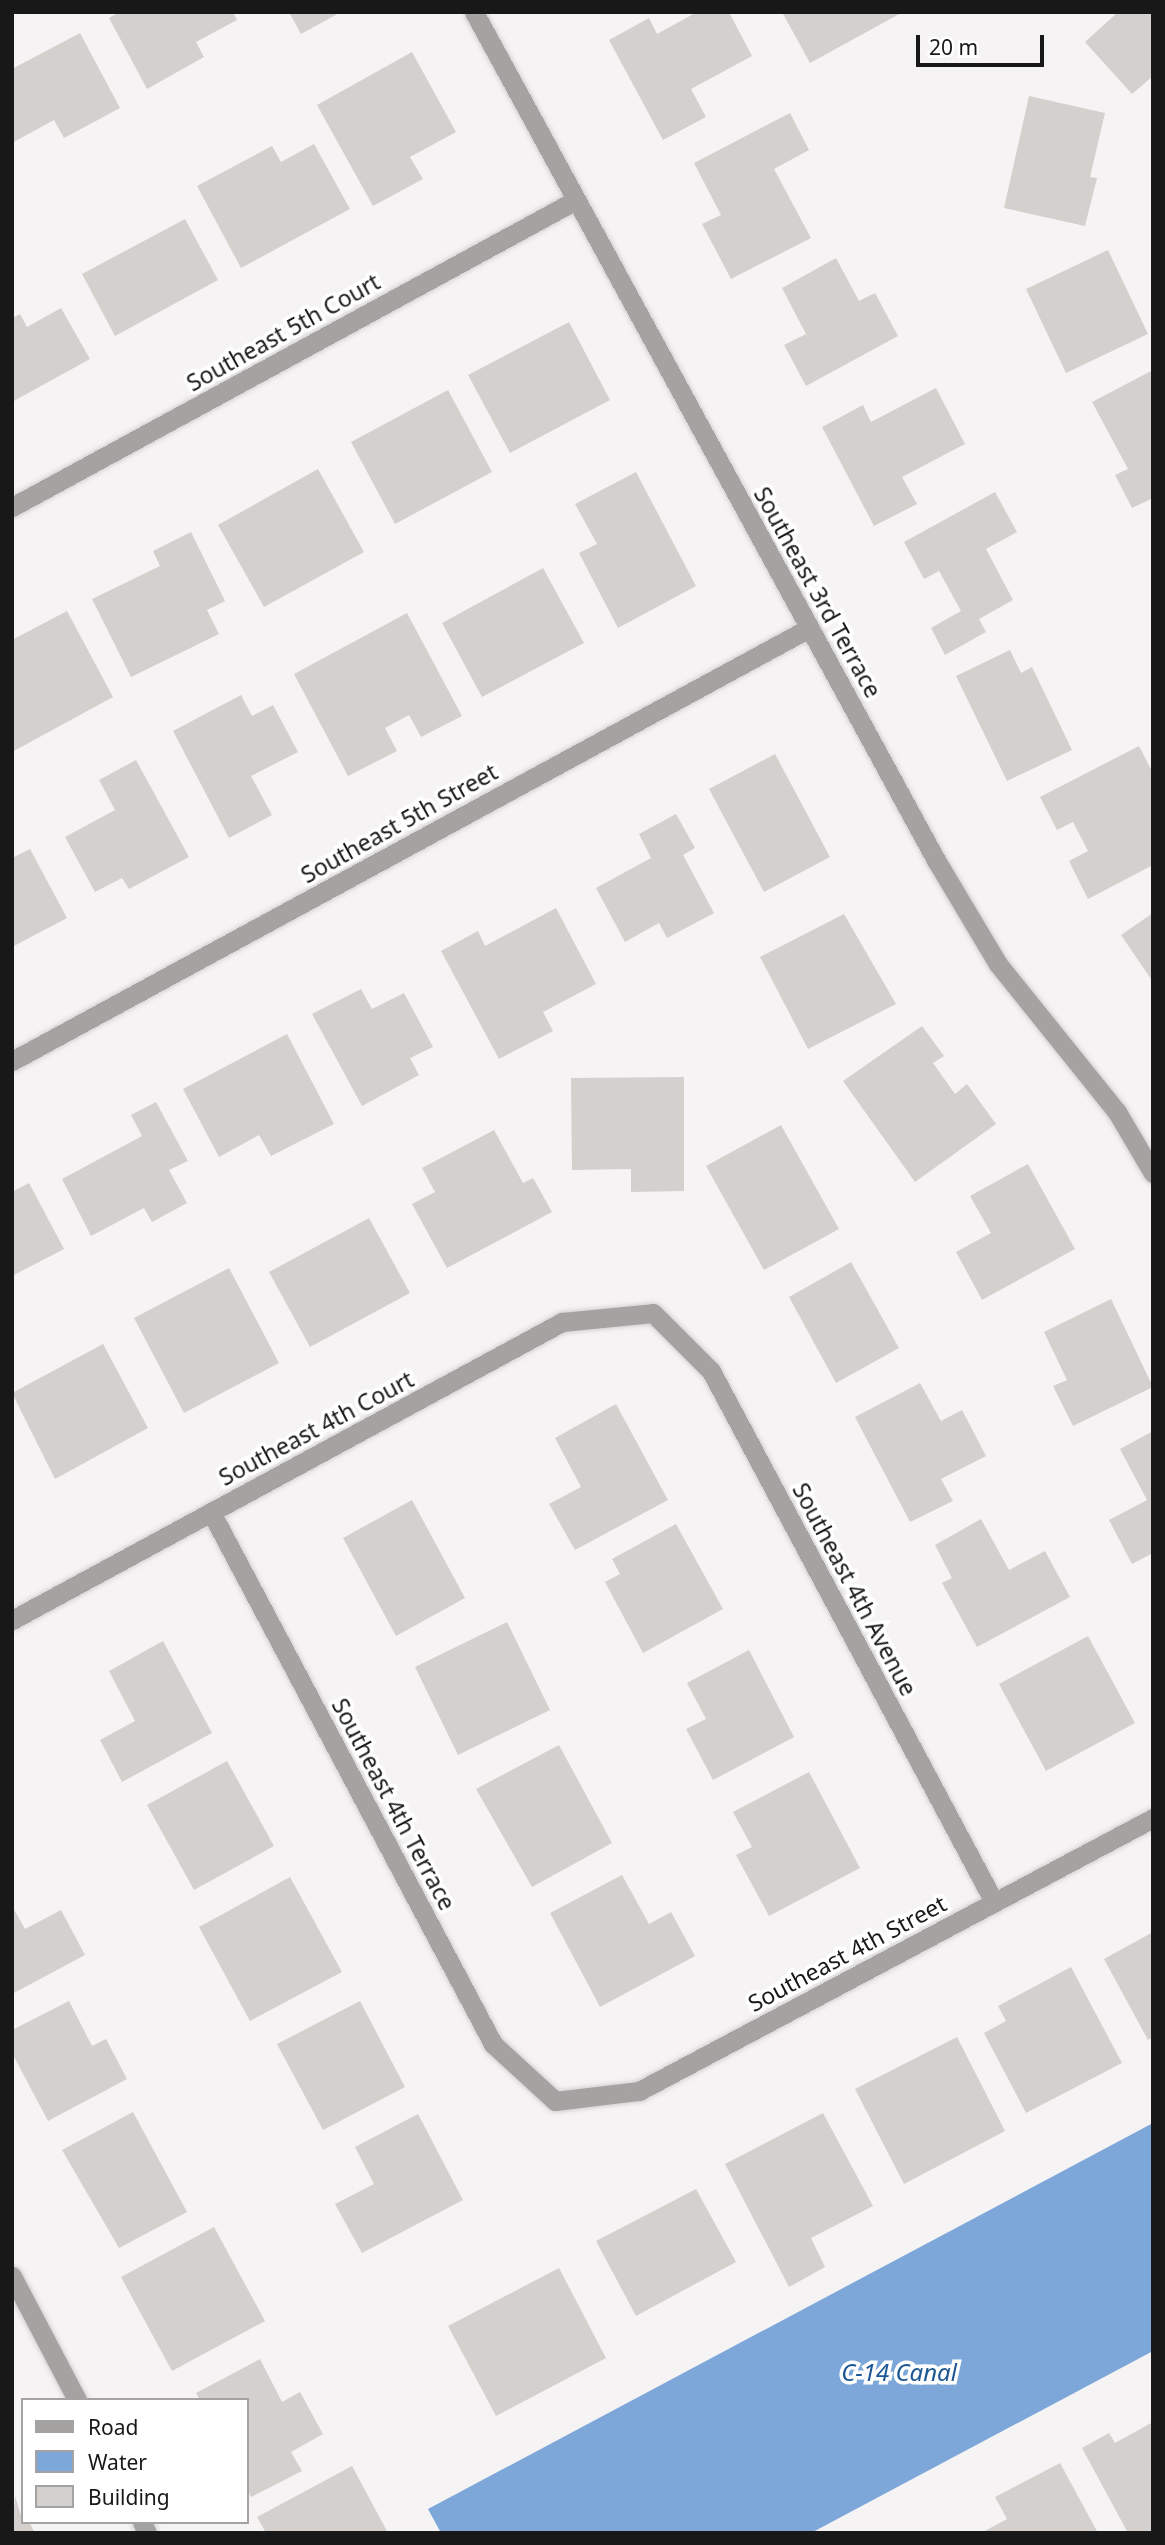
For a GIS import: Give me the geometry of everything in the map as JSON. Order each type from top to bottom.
[{"type":"street","name":"Southeast 3rd Terrace","points":[[474,12],[936,860],[998,964],[1118,1112],[1153,1173]]},
{"type":"street","name":"Southeast 5th Court","points":[[12,506],[576,200]]},
{"type":"street","name":"Southeast 5th Street","points":[[12,1061],[809,628]]},
{"type":"street","name":"Southeast 4th Court","points":[[12,1620],[562,1322],[653,1313]]},
{"type":"street","name":"Southeast 4th Avenue","points":[[653,1313],[710,1371],[994,1902]]},
{"type":"street","name":"Southeast 4th Terrace","points":[[211,1512],[493,2044],[555,2101]]},
{"type":"street","name":"Southeast 4th Street","points":[[555,2101],[639,2091],[1153,1818]]},
{"type":"street","points":[[12,2276],[76,2398]]},
{"type":"water","name":"C-14 Canal","points":[[1153,2123],[1153,2351],[811,2533],[441,2533],[428,2509]]},
{"type":"building","points":[[119,12],[233,12],[237,20],[196,42],[204,57],[147,89],[109,18]]},
{"type":"building","points":[[289,12],[341,12],[301,34]]},
{"type":"building","points":[[697,12],[729,12],[752,56],[691,89],[706,117],[663,140],[609,40],[649,18],[657,34]]},
{"type":"building","points":[[782,12],[903,12],[810,63]]},
{"type":"building","points":[[1118,12],[1153,12],[1153,76],[1132,94],[1085,42]]},
{"type":"building","points":[[80,33],[120,108],[64,138],[54,120],[12,143],[12,69]]},
{"type":"building","points":[[412,52],[456,132],[410,157],[423,179],[373,206],[317,105]]},
{"type":"building","points":[[1029,96],[1105,113],[1090,177],[1097,178],[1085,226],[1004,208]]},
{"type":"building","points":[[790,113],[809,150],[774,169],[811,238],[731,279],[702,224],[721,215],[694,163]]},
{"type":"building","points":[[314,144],[350,209],[241,268],[197,186],[272,146],[281,162]]},
{"type":"building","points":[[185,219],[218,280],[115,336],[82,274]]},
{"type":"building","points":[[1108,250],[1148,334],[1066,373],[1026,289]]},
{"type":"building","points":[[836,258],[859,301],[875,293],[898,336],[806,386],[784,345],[806,334],[782,288]]},
{"type":"building","points":[[61,308],[90,359],[12,402],[12,318],[20,314],[27,327]]},
{"type":"building","points":[[569,322],[610,400],[510,453],[468,375]]},
{"type":"building","points":[[1153,370],[1153,498],[1132,508],[1115,475],[1128,469],[1092,402]]},
{"type":"building","points":[[936,388],[965,444],[902,477],[917,504],[874,526],[822,427],[863,405],[871,422]]},
{"type":"building","points":[[448,390],[492,472],[395,524],[351,442]]},
{"type":"building","points":[[318,469],[364,552],[264,607],[218,525]]},
{"type":"building","points":[[636,472],[696,586],[618,628],[579,553],[597,544],[575,504]]},
{"type":"building","points":[[995,492],[1017,532],[986,549],[1013,600],[979,619],[986,632],[945,655],[931,628],[961,611],[939,571],[924,579],[904,542]]},
{"type":"building","points":[[191,532],[225,601],[207,610],[219,634],[131,677],[92,599],[160,566],[153,551]]},
{"type":"building","points":[[543,568],[584,643],[482,697],[442,623]]},
{"type":"building","points":[[67,611],[113,697],[12,752],[12,640]]},
{"type":"building","points":[[407,613],[462,716],[421,737],[409,715],[385,728],[397,751],[348,776],[294,674]]},
{"type":"building","points":[[1010,650],[1021,673],[1032,667],[1072,750],[1007,781],[956,676]]},
{"type":"building","points":[[241,695],[252,716],[273,705],[298,752],[251,776],[272,815],[229,838],[173,731]]},
{"type":"building","points":[[1139,746],[1153,773],[1153,865],[1088,899],[1069,861],[1088,851],[1073,822],[1057,830],[1040,797]]},
{"type":"building","points":[[775,754],[830,857],[764,892],[709,789]]},
{"type":"building","points":[[136,760],[189,857],[129,889],[122,878],[95,892],[65,837],[115,810],[99,780]]},
{"type":"building","points":[[676,814],[695,848],[683,855],[714,913],[667,938],[659,923],[625,942],[596,888],[651,858],[639,834]]},
{"type":"building","points":[[30,849],[67,918],[12,947],[12,858]]},
{"type":"building","points":[[556,908],[596,984],[543,1012],[553,1031],[499,1059],[441,951],[478,931],[485,946]]},
{"type":"building","points":[[1153,913],[1153,982],[1121,935]]},
{"type":"building","points":[[844,914],[896,1004],[808,1049],[760,957]]},
{"type":"building","points":[[361,989],[372,1009],[404,993],[433,1047],[410,1058],[419,1075],[362,1106],[312,1014]]},
{"type":"building","points":[[922,1026],[944,1056],[933,1063],[955,1094],[967,1084],[996,1124],[915,1182],[843,1081]]},
{"type":"building","points":[[287,1034],[334,1124],[271,1156],[259,1135],[219,1157],[183,1089]]},
{"type":"building","points":[[684,1077],[684,1191],[631,1192],[631,1169],[572,1170],[571,1078]]},
{"type":"building","points":[[156,1102],[188,1161],[169,1170],[187,1203],[152,1222],[144,1208],[91,1236],[62,1179],[142,1136],[131,1115]]},
{"type":"building","points":[[781,1125],[839,1229],[764,1270],[706,1166]]},
{"type":"building","points":[[494,1130],[523,1183],[533,1178],[552,1212],[447,1268],[412,1204],[435,1192],[422,1168]]},
{"type":"building","points":[[1028,1164],[1075,1249],[982,1300],[956,1252],[991,1233],[970,1196]]},
{"type":"building","points":[[29,1183],[64,1249],[12,1276],[12,1192]]},
{"type":"building","points":[[369,1218],[410,1293],[310,1347],[269,1272]]},
{"type":"building","points":[[851,1262],[899,1348],[836,1383],[789,1297]]},
{"type":"building","points":[[229,1268],[279,1363],[184,1413],[134,1318]]},
{"type":"building","points":[[1111,1299],[1153,1387],[1073,1426],[1053,1386],[1067,1380],[1044,1332]]},
{"type":"building","points":[[103,1344],[148,1428],[55,1479],[12,1393]]},
{"type":"building","points":[[920,1383],[941,1421],[962,1410],[986,1456],[941,1479],[953,1501],[910,1522],[855,1417]]},
{"type":"building","points":[[616,1404],[668,1500],[575,1550],[549,1504],[581,1487],[555,1438]]},
{"type":"building","points":[[1153,1431],[1153,1553],[1132,1564],[1109,1520],[1147,1500],[1120,1449]]},
{"type":"building","points":[[412,1500],[465,1598],[396,1636],[343,1538]]},
{"type":"building","points":[[981,1519],[1009,1570],[1045,1551],[1070,1597],[977,1647],[942,1583],[952,1578],[935,1545]]},
{"type":"building","points":[[676,1524],[723,1609],[643,1653],[605,1582],[620,1574],[612,1559]]},
{"type":"building","points":[[507,1622],[550,1710],[458,1755],[415,1667]]},
{"type":"building","points":[[1088,1636],[1135,1723],[1046,1771],[999,1684]]},
{"type":"building","points":[[163,1641],[212,1733],[122,1782],[100,1740],[135,1721],[109,1671]]},
{"type":"building","points":[[749,1650],[794,1737],[713,1780],[686,1729],[706,1719],[687,1683]]},
{"type":"building","points":[[559,1745],[612,1843],[532,1887],[476,1789]]},
{"type":"building","points":[[227,1761],[274,1846],[194,1890],[147,1805]]},
{"type":"building","points":[[809,1772],[860,1868],[769,1916],[736,1855],[752,1847],[733,1812]]},
{"type":"building","points":[[622,1875],[649,1924],[671,1912],[695,1956],[600,2007],[550,1913]]},
{"type":"building","points":[[290,1877],[342,1972],[250,2021],[199,1927]]},
{"type":"building","points":[[12,1906],[25,1929],[61,1910],[85,1955],[12,1994]]},
{"type":"building","points":[[1153,1932],[1153,2037],[1148,2040],[1104,1959]]},
{"type":"building","points":[[1071,1967],[1122,2063],[1026,2113],[984,2033],[1006,2021],[998,2006]]},
{"type":"building","points":[[69,2001],[92,2046],[106,2039],[127,2079],[48,2121],[12,2053],[12,2030]]},
{"type":"building","points":[[360,2001],[405,2087],[323,2130],[277,2044]]},
{"type":"building","points":[[957,2037],[1005,2131],[904,2184],[855,2089]]},
{"type":"building","points":[[133,2112],[187,2212],[119,2248],[62,2150]]},
{"type":"building","points":[[823,2113],[873,2206],[811,2238],[825,2267],[789,2287],[725,2164]]},
{"type":"building","points":[[418,2114],[463,2200],[362,2253],[335,2204],[374,2184],[355,2147]]},
{"type":"building","points":[[696,2189],[736,2262],[636,2316],[596,2241]]},
{"type":"building","points":[[214,2227],[265,2321],[172,2371],[121,2277]]},
{"type":"building","points":[[559,2268],[606,2358],[496,2416],[448,2326]]},
{"type":"building","points":[[260,2359],[282,2402],[300,2392],[323,2434],[291,2452],[302,2471],[251,2497],[248,2491],[248,2398],[199,2398],[196,2393]]},
{"type":"building","points":[[1153,2422],[1153,2533],[1128,2533],[1082,2448],[1109,2433],[1115,2443]]},
{"type":"building","points":[[1060,2463],[1098,2533],[981,2533],[1007,2519],[995,2497]]},
{"type":"building","points":[[352,2466],[388,2533],[266,2533],[257,2517]]},
{"type":"building","points":[[15,2496],[21,2524],[30,2524],[35,2533],[12,2533]]}]
